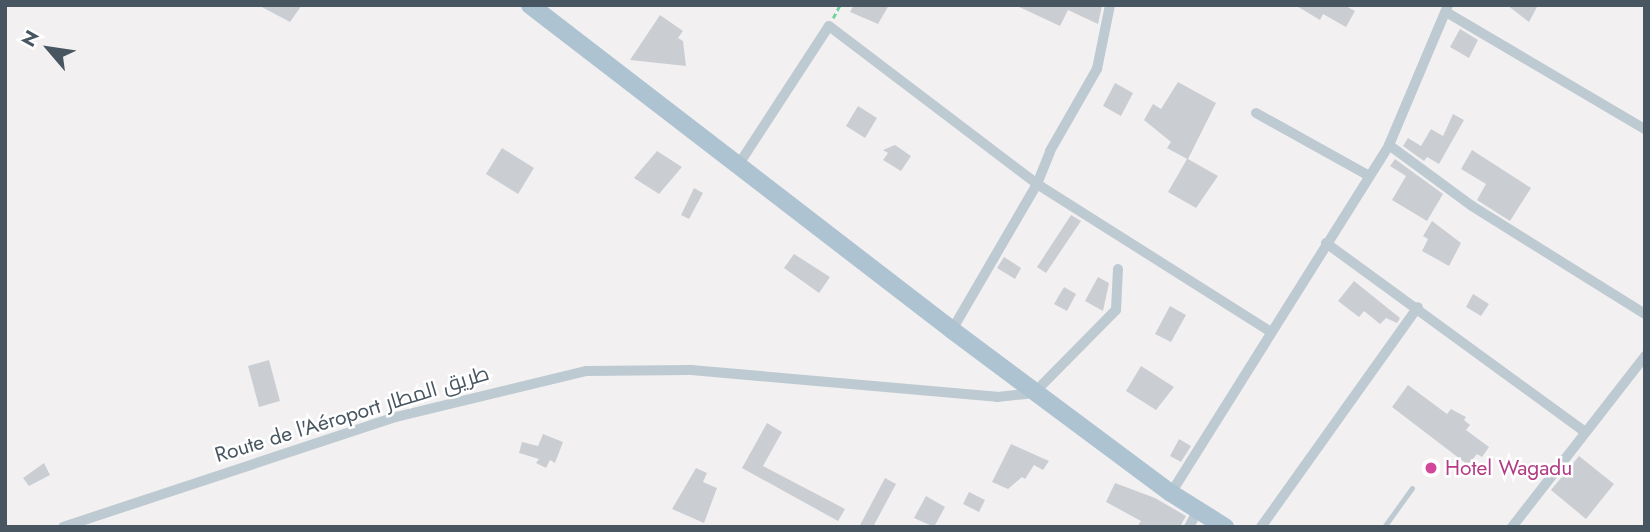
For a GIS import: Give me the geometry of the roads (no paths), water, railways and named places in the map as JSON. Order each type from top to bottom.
[{"type":"main road","points":[[530,5],[952,330],[1171,493],[1225,527]]},
{"type":"street","points":[[952,330],[1037,184],[1050,152],[1097,69],[1110,5]]},
{"type":"street","points":[[1171,493],[1389,145],[1447,8],[1645,129]]},
{"type":"street","points":[[737,167],[829,26],[1037,184],[1271,332]]},
{"type":"street","points":[[1256,113],[1369,176]]},
{"type":"street","points":[[1389,145],[1472,206],[1645,314]]},
{"type":"street","points":[[1326,243],[1418,307],[1585,432]]},
{"type":"street","points":[[1035,392],[1116,310],[1118,269]]},
{"type":"street","points":[[1261,527],[1418,307]]},
{"type":"street","points":[[1512,527],[1645,356]]},
{"type":"street","name":"Route de l'Aéroport طريق المطار","points":[[63,527],[396,417],[586,371],[691,370],[997,397],[1035,392]]},
{"type":"street","points":[[1189,527],[1198,510]]},
{"type":"lane","points":[[1384,527],[1412,488]]},
{"type":"place","name":"Hotel Wagadu","points":[[1431,468]]}]
